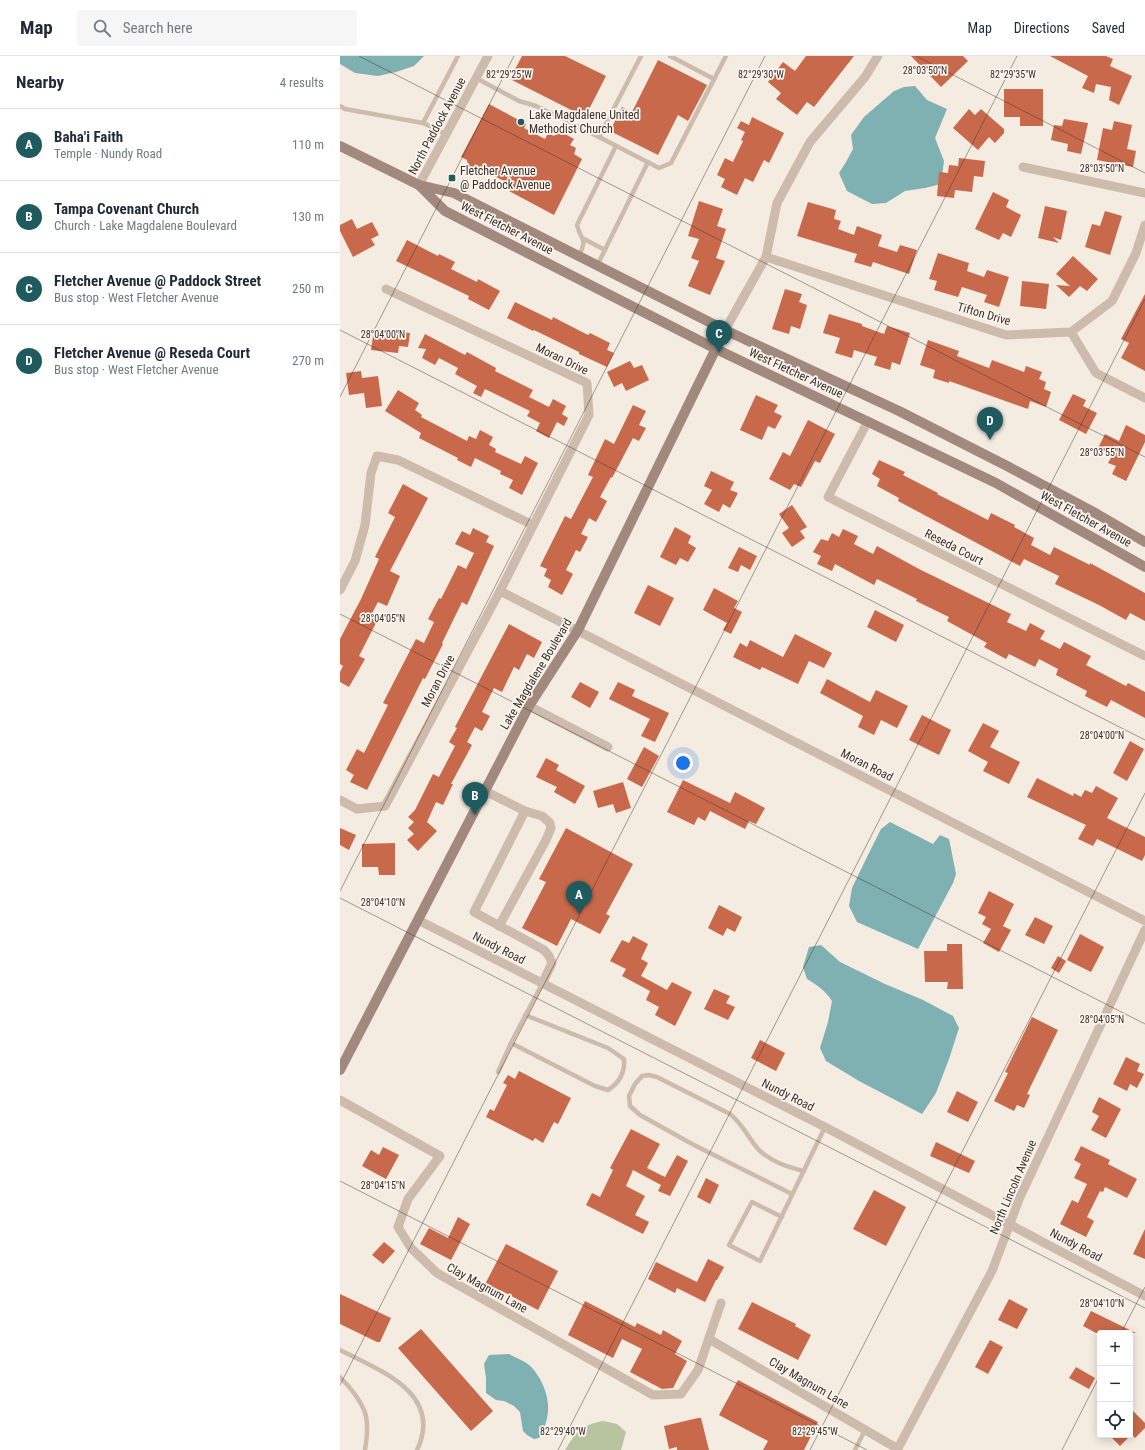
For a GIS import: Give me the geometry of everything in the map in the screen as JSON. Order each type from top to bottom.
[{"type":"main road","name":"West Fletcher Avenue","points":[[340,146],[419,185],[454,193],[725,330],[899,411],[1009,466],[1145,542]]},
{"type":"main road","name":"West Fletcher Avenue","points":[[419,185],[445,211],[716,349],[996,483],[1145,567]]},
{"type":"main road","name":"Lake Magdalene Boulevard","points":[[340,1070],[529,706],[578,630],[725,330]]},
{"type":"street","name":"North Paddock Avenue","points":[[419,185],[488,56]]},
{"type":"street","points":[[725,330],[766,257],[777,203],[810,142],[865,77],[878,56]]},
{"type":"street","points":[[1023,167],[1145,193]]},
{"type":"street","points":[[1145,225],[1141,255],[1112,301],[1071,332],[1096,373],[1145,398]]},
{"type":"street","name":"Tifton Drive","points":[[766,257],[1006,335],[1071,332]]},
{"type":"street","name":"Moran Drive","points":[[340,800],[357,809],[385,806],[500,591],[589,415],[587,383],[386,289]]},
{"type":"street","name":"Reseda Court","points":[[868,421],[828,497],[1145,656]]},
{"type":"street","points":[[340,590],[355,561],[363,532],[371,473],[377,456],[398,460],[533,525]]},
{"type":"street","name":"Moran Road","points":[[500,591],[1145,921]]},
{"type":"street","points":[[529,706],[608,747]]},
{"type":"street","points":[[485,791],[525,811],[542,816],[550,823],[551,828],[546,840],[499,926]]},
{"type":"street","points":[[525,811],[474,912],[544,950],[552,962],[542,984]]},
{"type":"street","name":"Nundy Road","points":[[418,920],[825,1127],[1145,1296]]},
{"type":"street","name":"North Lincoln Avenue","points":[[897,1449],[992,1271],[1023,1190],[1145,930]]},
{"type":"street","name":"Clay Magnum Lane","points":[[340,1100],[440,1156],[408,1199],[398,1226],[411,1248],[437,1274],[653,1394],[681,1394],[698,1370],[709,1338],[897,1449]]},
{"type":"street","points":[[709,1338],[721,1303]]},
{"type":"lane","points":[[423,123],[458,56]]},
{"type":"lane","points":[[599,137],[640,56]]},
{"type":"lane","points":[[670,56],[714,79]]},
{"type":"lane","points":[[476,78],[519,101],[536,106],[659,168],[671,163],[726,56]]},
{"type":"lane","points":[[340,106],[345,109],[423,123],[446,134]]},
{"type":"lane","points":[[605,250],[584,239],[578,231],[577,225],[616,146]]},
{"type":"lane","points":[[597,266],[648,162]]},
{"type":"lane","points":[[579,257],[584,245],[584,239]]},
{"type":"lane","points":[[498,1072],[542,984]]},
{"type":"lane","points":[[512,1043],[596,1086],[608,1090],[614,1086],[625,1068],[624,1059],[608,1048],[526,1015]]},
{"type":"lane","points":[[792,1194],[694,1145],[640,1115],[630,1106],[629,1096],[635,1084],[642,1076],[649,1074],[730,1114],[738,1121],[759,1149],[774,1161],[784,1166],[804,1171]]},
{"type":"lane","points":[[782,1217],[752,1202],[729,1246],[760,1261],[782,1217],[825,1127]]},
{"type":"lane","points":[[340,1350],[393,1378],[408,1390],[419,1404],[424,1420],[424,1429],[417,1450]]},
{"type":"lane","points":[[340,1377],[347,1384],[364,1410],[367,1431],[365,1450]]},
{"type":"lane","points":[[855,1450],[865,1430]]},
{"type":"green space","points":[[603,1421],[617,1424],[626,1432],[621,1450],[565,1450],[572,1438],[580,1430],[589,1425]]},
{"type":"water","points":[[340,56],[424,56],[414,66],[378,76],[355,73],[340,64]]},
{"type":"water","points":[[915,86],[927,100],[947,109],[935,138],[944,161],[941,184],[905,191],[886,203],[872,204],[847,191],[839,173],[853,149],[851,135],[864,117],[894,91],[904,87]]},
{"type":"water","points":[[890,822],[933,844],[940,835],[949,839],[956,874],[953,883],[918,949],[857,922],[849,906],[852,888],[868,855],[881,829]]},
{"type":"water","points":[[821,945],[840,962],[885,984],[923,1000],[953,1016],[959,1028],[936,1093],[922,1114],[859,1081],[826,1061],[820,1048],[828,1022],[832,1001],[821,988],[807,979],[803,967],[809,947]]},
{"type":"water","points":[[509,1354],[530,1366],[538,1375],[544,1387],[548,1401],[548,1408],[546,1423],[539,1438],[534,1439],[523,1431],[520,1412],[514,1406],[504,1401],[496,1400],[486,1393],[484,1364],[489,1355]]},
{"type":"building","points":[[522,56],[565,56],[606,76],[585,117],[510,79]]},
{"type":"building","points":[[806,56],[854,56],[814,107],[807,102],[797,115],[776,99],[781,93],[768,82],[783,62],[795,71]]},
{"type":"building","points":[[911,56],[963,56],[968,61],[941,87]]},
{"type":"building","points":[[1050,56],[1106,56],[1113,59],[1110,66],[1132,76],[1119,105],[1109,100],[1111,87],[1096,84],[1094,93],[1082,88],[1088,76]]},
{"type":"building","points":[[658,60],[707,85],[688,121],[678,115],[658,155],[610,131],[622,107],[632,112]]},
{"type":"building","points":[[1004,89],[1043,89],[1043,126],[1020,126],[1020,117],[1004,117]]},
{"type":"building","points":[[489,104],[526,124],[524,128],[545,139],[548,133],[554,136],[558,130],[574,139],[570,145],[576,148],[574,154],[582,159],[554,215],[509,191],[512,185],[478,168],[473,169],[468,166],[467,160],[461,157]]},
{"type":"building","points":[[969,109],[975,115],[981,109],[1004,129],[1004,133],[995,143],[989,137],[978,150],[953,128]]},
{"type":"building","points":[[752,117],[784,133],[769,163],[764,160],[753,182],[745,178],[737,195],[721,187],[725,179],[717,175],[725,158],[733,162],[743,141],[741,140],[745,132],[737,128],[741,121],[749,125]]},
{"type":"building","points":[[1064,119],[1088,123],[1081,154],[1067,151],[1068,144],[1051,140],[1054,125],[1062,126]]},
{"type":"building","points":[[1114,121],[1132,125],[1127,149],[1136,151],[1133,167],[1097,160],[1103,128],[1112,130]]},
{"type":"building","points":[[959,158],[985,161],[983,177],[974,176],[972,192],[955,190],[954,198],[937,196],[939,172],[948,173],[949,165],[958,166]]},
{"type":"building","points":[[993,192],[1009,200],[1006,207],[1021,215],[1011,237],[1003,233],[999,240],[975,229]]},
{"type":"building","points":[[699,201],[723,209],[717,226],[726,229],[716,258],[725,261],[710,295],[688,286],[699,261],[691,258],[699,239],[688,236]]},
{"type":"building","points":[[808,202],[836,210],[834,219],[841,221],[838,229],[854,235],[857,226],[882,235],[878,246],[897,252],[900,245],[917,250],[909,274],[873,262],[871,267],[854,262],[857,254],[797,236]]},
{"type":"building","points":[[1045,206],[1067,211],[1061,240],[1053,237],[1059,243],[1038,238]]},
{"type":"building","points":[[1105,211],[1122,216],[1110,255],[1085,247],[1092,224],[1100,226]]},
{"type":"building","points":[[352,219],[357,229],[372,222],[379,235],[371,239],[375,245],[353,257],[340,231],[340,225]]},
{"type":"building","points":[[407,240],[438,256],[439,254],[455,262],[451,269],[477,282],[478,279],[500,291],[489,310],[468,299],[469,296],[396,261]]},
{"type":"building","points":[[938,253],[969,263],[967,271],[984,277],[987,270],[1009,277],[999,307],[984,302],[987,295],[962,287],[958,297],[934,290],[937,281],[929,279]]},
{"type":"building","points":[[1073,256],[1098,279],[1087,291],[1080,286],[1069,297],[1056,285],[1070,286],[1056,274]]},
{"type":"building","points":[[1022,281],[1049,284],[1046,309],[1020,306]]},
{"type":"building","points":[[785,289],[802,294],[799,302],[807,305],[800,329],[791,326],[789,334],[772,329]]},
{"type":"building","points":[[1145,294],[1145,371],[1121,358],[1129,343],[1121,339]]},
{"type":"building","points":[[515,302],[552,320],[553,317],[588,335],[590,333],[610,343],[607,350],[614,353],[607,367],[507,318]]},
{"type":"building","points":[[829,314],[862,324],[862,326],[884,334],[887,326],[910,333],[900,365],[892,362],[890,370],[874,365],[877,357],[854,350],[852,358],[835,353],[840,338],[823,333]]},
{"type":"building","points":[[374,329],[410,333],[408,347],[399,346],[398,353],[371,350]]},
{"type":"building","points":[[425,334],[465,355],[467,352],[496,368],[495,371],[533,390],[529,397],[549,407],[553,399],[566,406],[562,414],[568,418],[564,426],[557,422],[549,438],[536,431],[540,423],[527,416],[530,411],[485,389],[481,397],[473,393],[477,386],[455,374],[458,368],[439,358],[435,365],[422,358],[426,349],[418,348]]},
{"type":"building","points":[[928,340],[959,351],[957,356],[989,368],[992,360],[1024,372],[1026,366],[1042,372],[1039,379],[1046,382],[1044,389],[1051,392],[1046,407],[1030,401],[1028,409],[949,381],[949,383],[933,378],[935,370],[920,365]]},
{"type":"building","points":[[630,361],[634,368],[642,365],[649,380],[626,391],[622,383],[614,387],[607,372]]},
{"type":"building","points":[[361,371],[362,378],[378,376],[382,406],[366,408],[364,393],[349,395],[346,373]]},
{"type":"building","points":[[398,390],[419,403],[415,410],[422,415],[421,417],[467,441],[469,436],[476,439],[480,430],[493,437],[489,445],[496,449],[495,452],[521,464],[525,456],[538,463],[522,495],[509,488],[513,480],[500,474],[501,471],[475,458],[471,467],[457,460],[458,458],[419,438],[421,433],[385,411]]},
{"type":"building","points":[[1073,394],[1086,400],[1083,406],[1097,413],[1086,434],[1059,420]]},
{"type":"building","points":[[756,395],[778,405],[774,412],[782,416],[775,429],[768,426],[762,440],[740,430]]},
{"type":"building","points":[[633,405],[646,411],[639,425],[646,428],[639,441],[633,438],[600,497],[607,501],[596,522],[589,518],[581,534],[588,537],[580,552],[576,550],[566,570],[573,574],[562,595],[548,587],[551,580],[544,576],[547,569],[540,566],[565,516],[571,519],[593,477],[588,475],[605,439],[614,444]]},
{"type":"building","points":[[808,420],[835,434],[820,463],[815,461],[801,487],[794,484],[790,490],[769,479],[783,452],[790,456]]},
{"type":"building","points":[[1126,425],[1145,435],[1145,442],[1126,481],[1112,474],[1116,466],[1108,463],[1112,456],[1098,448],[1105,434],[1119,441]]},
{"type":"building","points":[[879,460],[905,472],[903,475],[988,520],[991,513],[1015,525],[1014,527],[1034,538],[1031,545],[1050,555],[1054,547],[1090,565],[1090,563],[1145,593],[1145,621],[1130,613],[1126,620],[1055,584],[1059,576],[1024,559],[1020,566],[898,501],[899,498],[877,486],[880,479],[872,474]]},
{"type":"building","points":[[711,471],[734,482],[730,490],[738,493],[730,508],[723,504],[719,512],[704,504],[712,490],[704,486]]},
{"type":"building","points":[[403,484],[428,498],[390,571],[400,576],[387,606],[378,602],[370,617],[377,621],[359,656],[365,659],[349,687],[340,682],[340,672],[343,666],[340,664],[340,639],[361,599],[379,559],[375,557],[395,517],[388,513]]},
{"type":"building","points":[[792,505],[807,527],[800,531],[805,538],[792,547],[782,533],[789,528],[779,514]]},
{"type":"building","points":[[675,527],[691,536],[688,543],[696,548],[688,562],[680,558],[676,565],[660,557]]},
{"type":"building","points":[[473,528],[489,536],[486,542],[494,546],[467,605],[462,602],[442,643],[443,644],[425,679],[423,678],[367,790],[350,782],[354,775],[346,770],[357,749],[364,753],[388,705],[383,703],[416,639],[424,643],[434,622],[428,619],[439,598],[441,599],[458,565],[466,569],[474,553],[455,544],[462,531],[470,535]]},
{"type":"building","points":[[843,529],[858,536],[854,544],[873,554],[877,546],[919,569],[1011,614],[1007,622],[1026,631],[1030,623],[1045,631],[1040,639],[1060,649],[1064,642],[1091,656],[1086,665],[1126,686],[1128,683],[1145,692],[1145,718],[1111,700],[1107,707],[1085,696],[1087,691],[1056,675],[1058,669],[1039,659],[1035,667],[1009,654],[1006,659],[984,647],[987,643],[947,621],[949,617],[916,601],[917,599],[877,579],[874,585],[835,564],[832,571],[817,564],[821,556],[813,552],[821,539],[828,541],[832,533],[839,537]]},
{"type":"building","points":[[739,547],[757,556],[750,570],[741,565],[738,572],[728,568]]},
{"type":"building","points":[[648,585],[674,598],[660,626],[634,613]]},
{"type":"building","points":[[714,588],[738,601],[734,608],[742,612],[731,634],[723,630],[727,623],[703,610]]},
{"type":"building","points":[[875,610],[904,625],[896,642],[867,627]]},
{"type":"building","points":[[509,624],[542,642],[534,658],[527,654],[519,670],[514,667],[502,692],[494,688],[482,712],[490,716],[482,731],[475,727],[467,742],[472,745],[451,784],[453,784],[443,805],[436,802],[427,822],[437,831],[418,851],[407,840],[414,834],[408,828],[414,822],[408,817],[415,810],[433,774],[439,777],[455,746],[449,742],[457,728],[455,727]]},
{"type":"building","points":[[795,634],[832,653],[824,668],[809,661],[798,684],[762,667],[760,670],[733,657],[740,643],[747,647],[750,640],[783,657]]},
{"type":"building","points":[[827,679],[870,702],[876,690],[908,706],[897,728],[881,720],[874,735],[858,727],[863,716],[820,693]]},
{"type":"building","points":[[580,682],[599,692],[590,708],[571,697]]},
{"type":"building","points":[[618,682],[635,690],[632,696],[669,713],[655,742],[641,736],[650,719],[609,699]]},
{"type":"building","points":[[922,715],[951,730],[939,755],[909,740]]},
{"type":"building","points":[[983,723],[999,731],[990,747],[1020,762],[1009,784],[983,771],[988,762],[968,751]]},
{"type":"building","points":[[1130,741],[1144,749],[1127,781],[1113,773]]},
{"type":"building","points":[[644,747],[659,756],[642,787],[627,779]]},
{"type":"building","points":[[546,758],[559,765],[556,770],[585,786],[575,804],[554,792],[557,787],[536,777]]},
{"type":"building","points":[[1037,778],[1073,796],[1074,793],[1081,797],[1085,790],[1092,793],[1096,786],[1118,798],[1107,818],[1145,837],[1145,855],[1142,861],[1097,839],[1093,846],[1078,839],[1086,825],[1027,797]]},
{"type":"building","points":[[683,780],[730,803],[735,792],[765,808],[756,824],[749,821],[745,829],[710,811],[705,821],[698,817],[694,825],[667,812]]},
{"type":"building","points":[[623,782],[631,808],[616,813],[613,804],[598,808],[593,791]]},
{"type":"building","points":[[340,828],[356,835],[349,850],[340,845]]},
{"type":"building","points":[[566,828],[633,864],[606,914],[610,916],[600,934],[571,919],[557,946],[522,928],[546,882],[539,879]]},
{"type":"building","points":[[395,843],[395,875],[379,875],[378,867],[362,867],[362,844]]},
{"type":"building","points":[[989,891],[1014,904],[1003,926],[1011,930],[999,952],[983,943],[991,929],[982,924],[986,917],[978,913]]},
{"type":"building","points":[[719,905],[742,917],[735,932],[727,928],[723,936],[708,928]]},
{"type":"building","points":[[1035,917],[1053,926],[1044,944],[1025,935]]},
{"type":"building","points":[[1080,934],[1104,947],[1091,972],[1067,960]]},
{"type":"building","points":[[633,936],[648,944],[641,959],[648,963],[641,976],[667,990],[672,982],[692,992],[675,1026],[655,1015],[659,1007],[646,1000],[650,991],[622,976],[626,969],[610,961],[622,940],[629,943]]},
{"type":"building","points":[[947,944],[962,944],[963,989],[947,989],[948,982],[925,982],[924,951],[947,951]]},
{"type":"building","points":[[1058,956],[1066,961],[1059,973],[1051,968]]},
{"type":"building","points":[[714,989],[730,996],[726,1003],[735,1007],[728,1020],[704,1009]]},
{"type":"building","points":[[1032,1017],[1058,1030],[1027,1094],[1030,1095],[1024,1108],[1017,1105],[1014,1111],[994,1101],[1008,1073],[1005,1072]]},
{"type":"building","points":[[760,1040],[785,1053],[776,1071],[751,1058]]},
{"type":"building","points":[[1126,1057],[1140,1064],[1137,1071],[1144,1074],[1137,1088],[1130,1084],[1127,1091],[1113,1084]]},
{"type":"building","points":[[519,1071],[571,1098],[558,1124],[554,1122],[543,1143],[535,1138],[533,1141],[486,1117],[490,1109],[494,1111],[507,1085],[503,1083],[508,1075],[515,1079]]},
{"type":"building","points":[[957,1091],[978,1102],[968,1122],[947,1112]]},
{"type":"building","points":[[1099,1097],[1121,1109],[1106,1138],[1091,1130],[1099,1116],[1092,1112]]},
{"type":"building","points":[[631,1129],[660,1144],[647,1168],[665,1177],[677,1155],[688,1161],[670,1196],[658,1191],[661,1185],[633,1170],[626,1186],[645,1196],[635,1215],[649,1222],[643,1234],[586,1205],[592,1193],[600,1197],[613,1170],[610,1168]]},
{"type":"building","points":[[936,1142],[975,1161],[969,1173],[930,1156]]},
{"type":"building","points":[[1081,1146],[1110,1160],[1108,1164],[1137,1179],[1127,1198],[1105,1187],[1103,1192],[1100,1191],[1087,1217],[1094,1221],[1086,1237],[1060,1224],[1072,1200],[1078,1203],[1087,1184],[1074,1178],[1081,1164],[1074,1160]]},
{"type":"building","points":[[383,1147],[399,1155],[386,1179],[362,1166],[371,1150],[379,1155]]},
{"type":"building","points":[[706,1178],[719,1185],[710,1204],[697,1197]]},
{"type":"building","points":[[874,1190],[906,1207],[886,1246],[853,1229]]},
{"type":"building","points":[[458,1217],[470,1224],[451,1260],[420,1244],[429,1228],[448,1238]]},
{"type":"building","points":[[1145,1229],[1145,1259],[1133,1254]]},
{"type":"building","points":[[384,1242],[395,1251],[383,1264],[372,1255]]},
{"type":"building","points":[[506,1244],[558,1271],[538,1310],[500,1290],[498,1295],[483,1288]]},
{"type":"building","points":[[708,1259],[724,1267],[705,1302],[677,1288],[675,1293],[648,1279],[656,1262],[697,1282]]},
{"type":"building","points":[[340,1294],[391,1318],[380,1342],[377,1342],[340,1324]]},
{"type":"building","points":[[1009,1299],[1028,1309],[1017,1329],[998,1320]]},
{"type":"building","points":[[585,1301],[635,1327],[637,1323],[661,1335],[663,1330],[682,1341],[675,1354],[687,1361],[673,1388],[662,1389],[630,1372],[642,1349],[622,1339],[613,1358],[568,1335]]},
{"type":"building","points":[[752,1302],[796,1324],[795,1326],[811,1335],[798,1360],[738,1329]]},
{"type":"building","points":[[1091,1311],[1130,1330],[1097,1330],[1096,1333],[1083,1326]]},
{"type":"building","points":[[421,1329],[493,1411],[471,1431],[398,1348]]},
{"type":"building","points":[[990,1340],[1003,1347],[988,1374],[975,1367]]},
{"type":"building","points":[[1076,1367],[1095,1378],[1089,1389],[1069,1378]]},
{"type":"building","points":[[738,1380],[818,1422],[804,1450],[763,1450],[768,1441],[719,1415]]},
{"type":"building","points":[[1133,1411],[1145,1423],[1145,1428],[1135,1438],[1133,1436]]},
{"type":"building","points":[[701,1418],[709,1450],[677,1450],[677,1447],[669,1449],[664,1426]]},
{"type":"building","points":[[1112,1438],[1128,1438],[1120,1446]]},
{"type":"place","name":"Lake Magdalene United Methodist Church","points":[[521,122]]},
{"type":"place","name":"Fletcher Avenue @ Paddock Avenue","points":[[452,178]]},
{"type":"place","name":"Fletcher Avenue @ Paddock Street","points":[[719,353]]},
{"type":"place","name":"Fletcher Avenue @ Reseda Court","points":[[990,440]]},
{"type":"place","name":"Tampa Covenant Church","points":[[475,815]]},
{"type":"place","name":"Baha'i Faith","points":[[579,914]]}]
